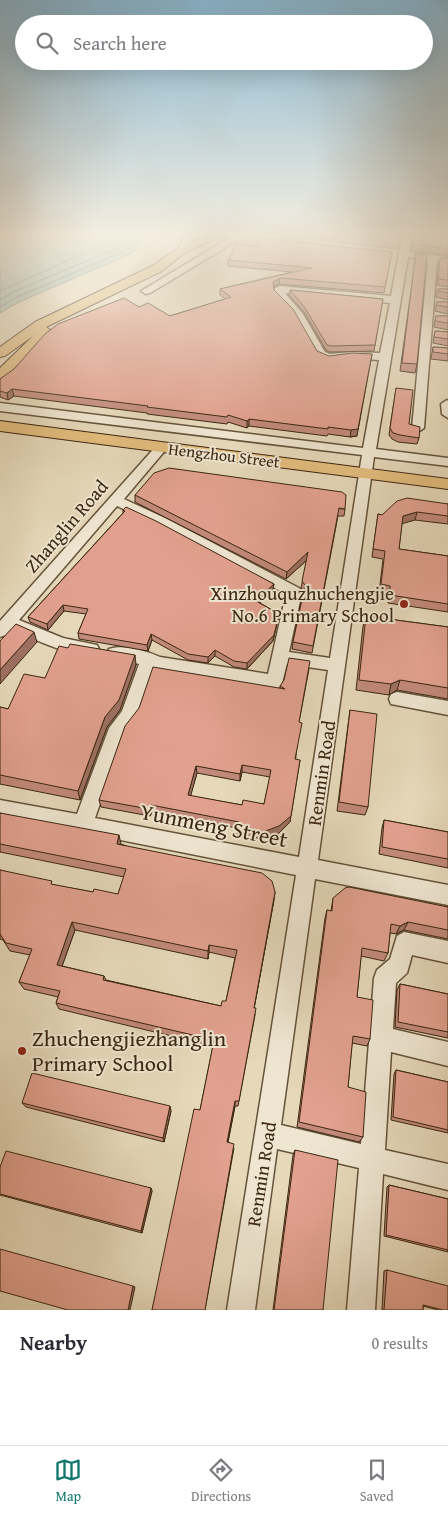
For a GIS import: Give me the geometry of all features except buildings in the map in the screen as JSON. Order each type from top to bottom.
[{"type":"main road","points":[[0,353],[40,325],[96,298]]},
{"type":"main road","points":[[0,375],[21,357],[60,316]]},
{"type":"main road","name":"Hengzhou Street","points":[[0,417],[448,474]]},
{"type":"main road","name":"Hengzhou Street","points":[[0,426],[162,447],[367,463],[448,484]]},
{"type":"street","points":[[283,298],[298,314],[321,354],[328,358],[351,355],[386,358]]},
{"type":"street","points":[[376,298],[396,300]]},
{"type":"street","name":"Renmin Road","points":[[241,1310],[367,463],[396,300]]},
{"type":"street","points":[[426,332],[441,334]]},
{"type":"street","points":[[425,348],[440,349]]},
{"type":"street","points":[[0,407],[367,463],[448,462]]},
{"type":"street","name":"Zhanglin Road","points":[[4,627],[162,447]]},
{"type":"street","points":[[4,627],[61,644],[149,659],[129,715],[118,728],[83,824]]},
{"type":"street","points":[[280,656],[337,665]]},
{"type":"street","points":[[397,699],[448,708]]},
{"type":"street","name":"Yunmeng Street","points":[[0,808],[448,895]]},
{"type":"street","points":[[361,1310],[385,978],[399,966],[404,943],[448,952]]},
{"type":"street","points":[[380,1038],[448,1054]]},
{"type":"street","points":[[267,1134],[448,1177]]},
{"type":"lane","points":[[418,428],[428,316],[434,298]]},
{"type":"lane","points":[[428,316],[441,318]]},
{"type":"lane","points":[[115,500],[162,522],[294,592],[275,682],[158,664],[149,659]]},
{"type":"water","points":[[0,298],[28,298],[19,302],[0,313]]},
{"type":"place","name":"Xinzhouquzhuchengjie No.6 Primary School","points":[[404,604]]},
{"type":"place","name":"Zhuchengjiezhanglin Primary School","points":[[22,1051]]}]
